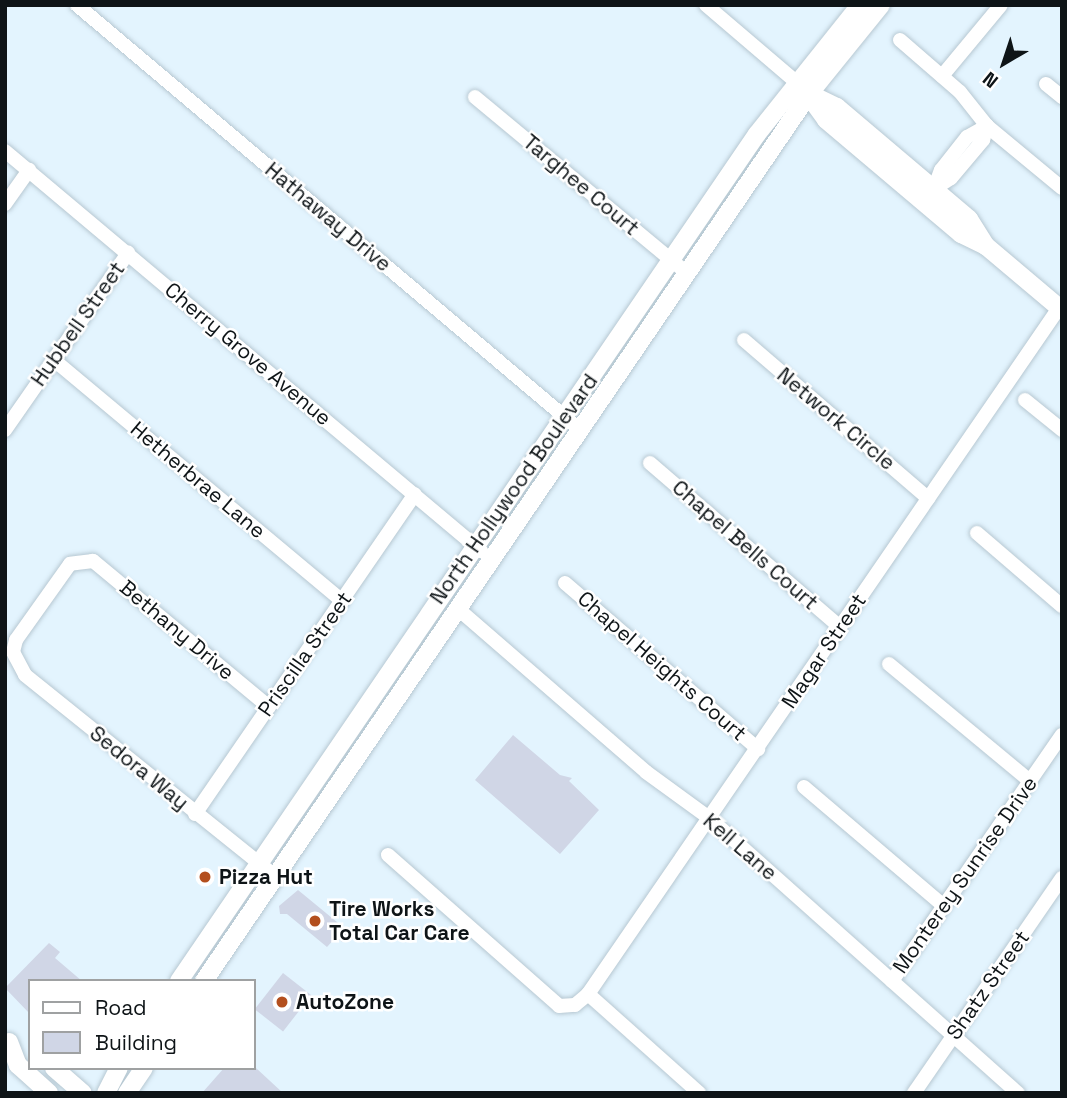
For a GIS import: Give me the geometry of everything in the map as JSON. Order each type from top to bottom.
[{"type":"main road","name":"North Hollywood Boulevard","points":[[205,979],[687,273],[803,88],[860,5]]},
{"type":"main road","name":"North Hollywood Boulevard","points":[[188,978],[259,863],[671,260],[803,88],[881,5]]},
{"type":"main road","points":[[803,88],[837,107],[969,219],[986,246]]},
{"type":"main road","points":[[803,88],[826,120],[961,234],[986,246],[1061,309]]},
{"type":"main road","points":[[7,1041],[28,1047]]},
{"type":"main road","points":[[7,1041],[18,1065],[49,1093]]},
{"type":"main road","points":[[56,1070],[83,1093]]},
{"type":"main road","points":[[106,1093],[118,1070]]},
{"type":"main road","points":[[127,1093],[143,1070]]},
{"type":"street","name":"Hathaway Drive","points":[[77,5],[579,429]]},
{"type":"street","points":[[706,5],[803,88]]},
{"type":"street","points":[[942,76],[1001,5]]},
{"type":"street","points":[[900,40],[942,76],[986,127],[1059,179]]},
{"type":"street","points":[[1046,85],[1062,97]]},
{"type":"street","name":"Targhee Court","points":[[475,96],[687,273]]},
{"type":"street","points":[[934,189],[951,178],[983,140],[986,127]]},
{"type":"street","name":"Cherry Grove Avenue","points":[[5,151],[491,559]]},
{"type":"street","points":[[5,204],[29,170]]},
{"type":"street","name":"Hubbell Street","points":[[5,430],[128,253]]},
{"type":"street","name":"Magar Street","points":[[588,994],[1061,309]]},
{"type":"street","name":"Network Circle","points":[[744,340],[928,498]]},
{"type":"street","name":"Hetherbrae Lane","points":[[54,360],[342,601]]},
{"type":"street","points":[[1025,400],[1062,430]]},
{"type":"street","name":"Chapel Bells Court","points":[[650,463],[840,626]]},
{"type":"street","name":"Priscilla Street","points":[[195,814],[415,494]]},
{"type":"street","points":[[977,533],[1062,606]]},
{"type":"street","name":"Bethany Drive","points":[[13,652],[16,640],[70,564],[83,560],[93,561],[269,707]]},
{"type":"street","name":"Chapel Heights Court","points":[[565,583],[758,749]]},
{"type":"street","name":"Kell Lane","points":[[457,608],[646,772],[709,818],[1018,1093]]},
{"type":"street","name":"Sedora Way","points":[[13,652],[25,675],[275,876]]},
{"type":"street","points":[[889,664],[1030,781]]},
{"type":"street","name":"Monterey Sunrise Drive","points":[[892,981],[1062,735]]},
{"type":"street","points":[[804,787],[944,906]]},
{"type":"street","points":[[388,855],[559,1006],[575,1005],[588,994],[699,1093]]},
{"type":"street","name":"Shatz Street","points":[[914,1093],[1062,878]]},
{"type":"building","points":[[513,735],[560,775],[572,778],[569,781],[599,810],[560,854],[475,780]]},
{"type":"building","name":"Tire Works Total Car Care","points":[[298,890],[343,927],[347,935],[342,942],[336,937],[327,947],[287,914],[280,914],[279,906]]},
{"type":"building","points":[[49,943],[60,952],[55,958],[80,979],[28,979],[28,1012],[5,988]]},
{"type":"building","name":"AutoZone","points":[[283,973],[311,995],[283,1031],[256,1010]]},
{"type":"building","points":[[256,1068],[283,1093],[202,1093],[222,1070]]},
{"type":"place","name":"Pizza Hut","points":[[205,877]]},
{"type":"place","name":"Tire Works Total Car Care","points":[[315,921]]},
{"type":"place","name":"AutoZone","points":[[282,1002]]}]
